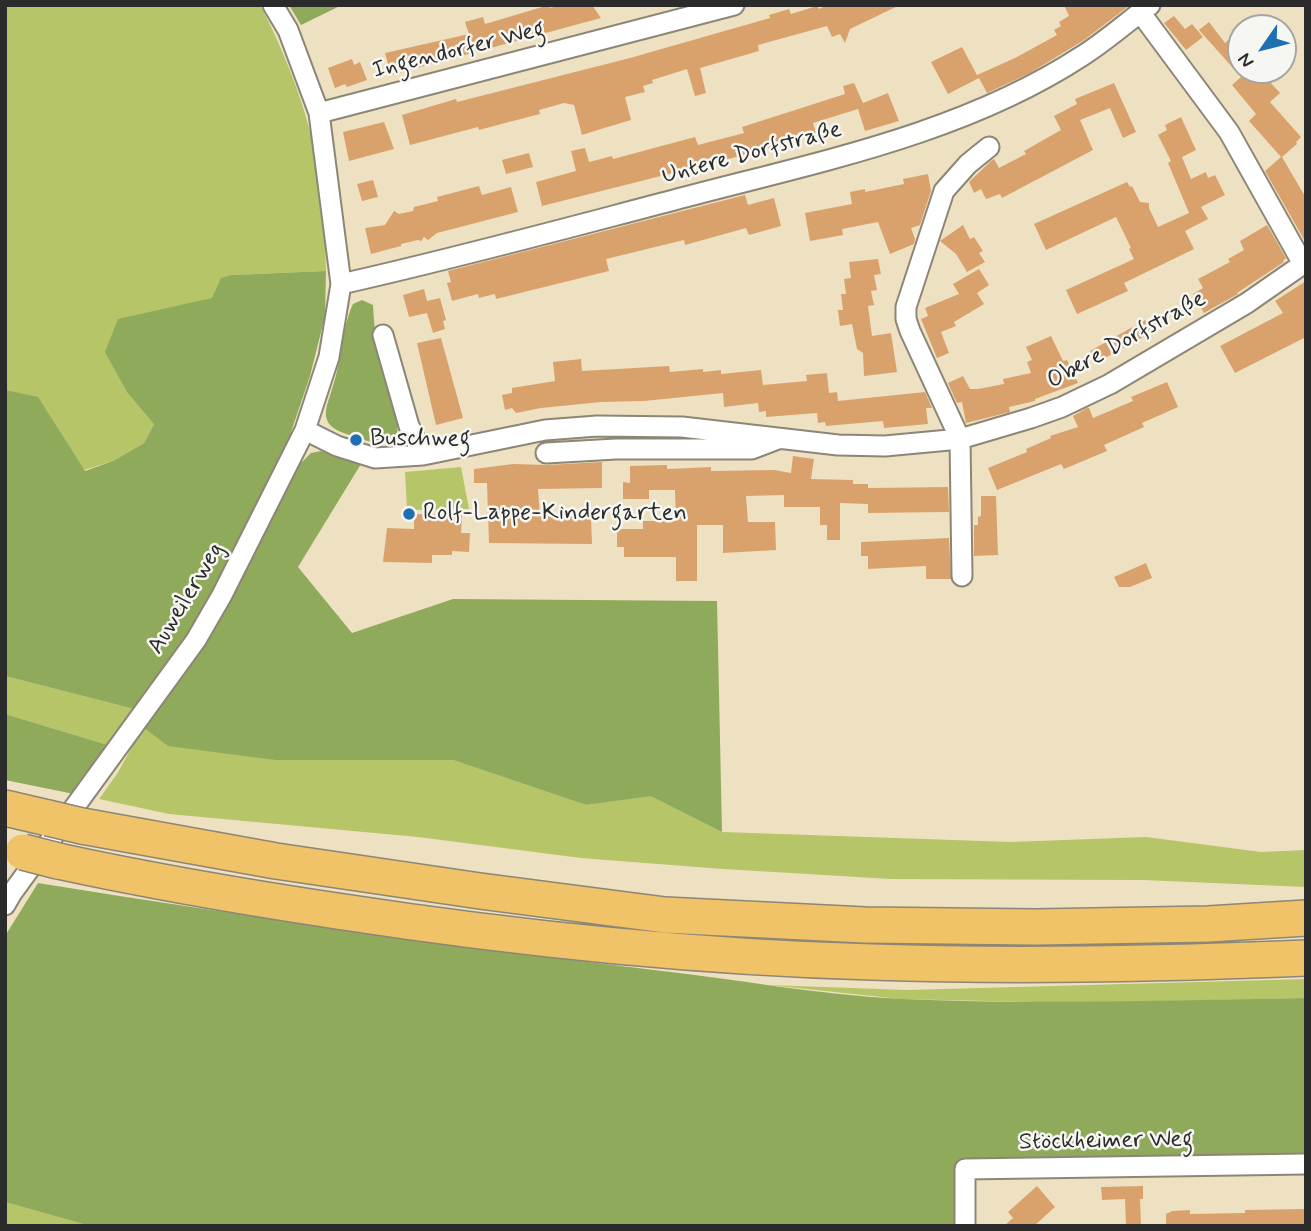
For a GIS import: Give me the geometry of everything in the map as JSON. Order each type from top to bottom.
[{"type":"highway","points":[[5,808],[82,826],[303,865],[665,915],[865,925],[1023,927],[1208,924],[1306,918]]},
{"type":"highway","points":[[14,850],[271,901],[470,931],[736,955],[871,962],[1032,964],[1306,958]]},
{"type":"street","points":[[273,5],[288,30],[319,113],[341,284]]},
{"type":"street","name":"Ingendorfer Weg","points":[[319,113],[734,5]]},
{"type":"street","points":[[1145,9],[1230,132],[1304,263]]},
{"type":"street","name":"Untere Dorfstraße","points":[[341,284],[514,242],[879,145],[944,123],[1012,95],[1082,56],[1145,9]]},
{"type":"street","points":[[962,576],[960,439],[910,331],[906,307],[944,191],[968,164],[989,147]]},
{"type":"street","name":"Obere Dorfstraße","points":[[305,430],[337,446],[375,458],[423,455],[545,430],[597,426],[682,427],[838,445],[885,446],[960,439],[1062,407],[1110,384],[1247,303],[1304,263]]},
{"type":"street","name":"Auweilerweg","points":[[5,905],[196,640],[222,595],[305,430],[329,357],[341,284]]},
{"type":"street","points":[[383,335],[409,426],[423,455]]},
{"type":"street","name":"Obere Dorfstraße","points":[[545,453],[616,449],[752,449],[782,438]]},
{"type":"street","name":"Stöckheimer Weg","points":[[965,1226],[965,1169],[1306,1164]]},
{"type":"green space","points":[[5,5],[260,5],[292,75],[315,150],[323,200],[326,271],[232,275],[144,443],[113,461],[5,495]]},
{"type":"green space","points":[[289,5],[342,5],[301,25]]},
{"type":"green space","points":[[326,271],[325,316],[310,376],[289,438],[202,618],[134,709],[5,676],[5,390],[38,397],[85,471],[113,461],[144,443],[154,424],[127,392],[105,352],[118,319],[212,298],[221,278],[232,275]]},
{"type":"green space","points":[[362,300],[373,305],[379,355],[397,419],[397,437],[381,443],[337,430],[330,425],[326,416],[349,314],[353,304]]},
{"type":"green space","points":[[321,451],[361,464],[298,567],[352,633],[453,599],[717,601],[722,832],[651,796],[586,805],[453,760],[275,760],[168,746],[143,727],[215,627],[295,469],[311,453]]},
{"type":"green space","points":[[461,467],[469,509],[407,510],[405,472]]},
{"type":"green space","points":[[5,676],[134,709],[108,745],[5,714]]},
{"type":"green space","points":[[5,714],[108,745],[74,794],[5,780]]},
{"type":"green space","points":[[143,727],[275,760],[453,760],[586,805],[651,795],[722,832],[1011,842],[1146,837],[1261,852],[1306,850],[1306,887],[1143,880],[891,879],[723,869],[581,858],[418,837],[169,814],[99,799],[117,774]]},
{"type":"green space","points":[[38,883],[423,940],[871,997],[1053,1002],[1306,998],[1306,1156],[974,1160],[975,1226],[90,1226],[5,1202],[5,936]]},
{"type":"green space","points":[[1306,979],[1306,998],[1076,1003],[900,999],[769,985],[907,990]]},
{"type":"green space","points":[[5,1202],[90,1226],[5,1226]]},
{"type":"building","points":[[549,5],[550,8],[562,5],[592,5],[601,18],[391,75],[385,53],[469,34],[465,22],[483,17],[485,24]]},
{"type":"building","points":[[828,5],[900,5],[850,29],[845,43],[840,34],[832,37],[827,26],[758,45],[759,51],[700,68],[706,93],[695,96],[687,69],[652,80],[653,83],[643,86],[645,92],[625,97],[631,120],[582,135],[574,105],[564,103],[539,110],[540,114],[410,145],[402,115],[456,99],[457,102],[630,58],[770,18],[769,15],[789,9],[791,14]]},
{"type":"building","points":[[1064,5],[1130,5],[1084,40],[1030,73],[987,93],[979,78],[948,94],[931,62],[962,47],[977,75],[1057,35],[1054,30],[1061,26],[1059,22],[1069,16]]},
{"type":"building","points":[[1174,16],[1185,29],[1192,24],[1203,37],[1186,50],[1164,23]]},
{"type":"building","points":[[1209,22],[1225,43],[1227,41],[1227,61],[1199,30]]},
{"type":"building","points":[[352,59],[354,65],[360,62],[367,80],[335,88],[328,68]]},
{"type":"building","points":[[854,83],[863,103],[888,93],[899,121],[865,131],[858,109],[813,123],[816,133],[748,154],[542,206],[536,182],[576,171],[571,151],[585,148],[589,162],[612,156],[613,159],[695,137],[698,145],[744,133],[742,127],[845,94],[843,86]]},
{"type":"building","points":[[1114,83],[1136,132],[1123,138],[1110,108],[1080,120],[1093,150],[1002,198],[1000,194],[986,199],[981,189],[974,193],[969,182],[991,161],[994,159],[999,168],[1026,154],[1024,151],[1061,130],[1054,116],[1077,104],[1075,99]]},
{"type":"building","points":[[1272,84],[1280,93],[1270,102],[1301,137],[1282,157],[1306,198],[1306,243],[1265,171],[1281,157],[1249,121],[1256,114],[1232,85]]},
{"type":"building","points":[[1181,117],[1196,150],[1182,157],[1191,179],[1206,172],[1208,178],[1215,175],[1225,195],[1201,207],[1208,219],[1185,231],[1194,249],[1124,283],[1128,291],[1077,314],[1066,290],[1134,259],[1129,249],[1131,248],[1116,217],[1046,250],[1034,224],[1127,182],[1140,202],[1149,203],[1158,227],[1189,213],[1168,163],[1171,161],[1158,135],[1167,130],[1165,125]]},
{"type":"building","points":[[384,122],[394,149],[349,161],[343,132]]},
{"type":"building","points":[[529,153],[533,167],[506,174],[502,160]]},
{"type":"building","points":[[928,174],[931,191],[920,225],[911,228],[914,244],[890,254],[878,222],[842,229],[843,235],[810,241],[805,213],[852,204],[850,192],[865,189],[865,192],[904,184],[903,179]]},
{"type":"building","points":[[373,180],[378,197],[362,201],[357,184]]},
{"type":"building","points":[[479,186],[482,195],[511,187],[518,212],[437,233],[428,240],[424,237],[421,241],[401,244],[371,254],[365,228],[385,225],[394,211],[399,214],[413,211],[414,207],[438,201],[437,197]]},
{"type":"building","points":[[745,195],[748,205],[774,198],[781,226],[749,235],[746,228],[685,245],[684,240],[606,259],[609,271],[496,299],[495,294],[479,298],[478,294],[452,301],[447,283],[451,282],[448,271]]},
{"type":"building","points":[[963,225],[970,239],[974,237],[983,251],[979,253],[985,262],[967,272],[956,254],[940,241]]},
{"type":"building","points":[[1267,225],[1286,258],[1284,262],[1238,294],[1204,313],[1193,294],[1203,288],[1198,279],[1230,262],[1228,259],[1244,250],[1240,241]]},
{"type":"building","points":[[878,259],[881,274],[874,275],[877,290],[871,291],[874,305],[868,306],[872,336],[891,333],[897,372],[864,376],[863,353],[857,349],[852,324],[840,326],[838,310],[843,310],[841,294],[846,294],[844,279],[851,278],[849,262]]},
{"type":"building","points":[[979,269],[989,285],[977,293],[984,304],[954,322],[956,326],[941,332],[949,353],[937,358],[921,319],[928,316],[925,308],[959,294],[953,284]]},
{"type":"building","points":[[1306,281],[1306,337],[1235,373],[1220,346],[1283,313],[1275,301]]},
{"type":"building","points":[[424,289],[427,301],[440,298],[446,320],[443,321],[445,329],[433,333],[427,313],[409,317],[403,295]]},
{"type":"building","points":[[1145,320],[1152,332],[1096,363],[1090,351]]},
{"type":"building","points":[[1051,336],[1078,383],[1035,401],[1009,407],[1010,412],[966,423],[962,402],[957,403],[948,383],[963,376],[970,389],[978,389],[1004,384],[1003,379],[1031,373],[1027,362],[1032,360],[1026,347]]},
{"type":"building","points":[[441,338],[463,418],[436,425],[417,343]]},
{"type":"building","points":[[581,359],[582,371],[669,366],[670,372],[703,369],[703,372],[721,370],[721,374],[761,370],[763,385],[807,381],[806,375],[827,373],[829,393],[837,392],[838,401],[925,392],[932,408],[926,408],[928,424],[884,428],[883,421],[826,426],[825,422],[818,423],[817,413],[766,417],[766,411],[759,412],[758,403],[724,407],[723,393],[644,401],[601,402],[516,413],[512,408],[505,410],[502,395],[512,393],[512,388],[555,381],[553,362]]},
{"type":"building","points":[[1167,382],[1178,407],[1142,423],[1144,427],[1104,445],[1107,451],[1064,469],[1061,464],[997,490],[988,468],[1027,452],[1026,449],[1051,438],[1050,436],[1078,427],[1073,416],[1087,408],[1093,418],[1133,401],[1131,397]]},
{"type":"building","points":[[793,456],[814,459],[811,479],[853,480],[853,484],[868,484],[868,488],[948,487],[949,512],[868,513],[868,504],[840,503],[840,540],[827,540],[827,525],[820,525],[820,507],[784,507],[784,495],[746,496],[748,522],[775,522],[776,550],[723,553],[723,525],[697,525],[697,581],[676,581],[676,557],[624,557],[624,547],[617,547],[617,529],[643,529],[643,521],[676,521],[675,490],[649,490],[649,499],[623,499],[623,482],[630,483],[630,466],[667,465],[667,469],[711,467],[711,471],[774,470],[791,473]]},
{"type":"building","points":[[602,462],[602,488],[538,489],[540,516],[591,516],[592,544],[489,543],[487,483],[474,483],[474,469],[513,464]]},
{"type":"building","points":[[981,496],[996,496],[998,555],[974,556],[974,525],[978,525],[978,517],[981,516]]},
{"type":"building","points":[[414,514],[462,515],[461,533],[470,533],[469,552],[452,551],[452,555],[432,555],[432,563],[383,562],[387,528],[414,529]]},
{"type":"building","points":[[949,538],[951,579],[926,579],[926,566],[868,569],[868,556],[861,556],[861,542]]},
{"type":"building","points":[[1146,563],[1152,578],[1130,587],[1119,587],[1114,577]]},
{"type":"building","points":[[1037,1186],[1055,1207],[1034,1226],[1004,1226],[1013,1218],[1008,1212]]},
{"type":"building","points":[[1143,1186],[1143,1199],[1140,1199],[1141,1226],[1126,1226],[1125,1199],[1102,1200],[1101,1187]]},
{"type":"building","points":[[1306,1209],[1306,1226],[1166,1226],[1166,1214],[1172,1211],[1190,1210],[1190,1214]]},
{"type":"place","name":"Buschweg","points":[[356,440]]},
{"type":"place","name":"Rolf-Lappe-Kindergarten","points":[[409,514]]}]
